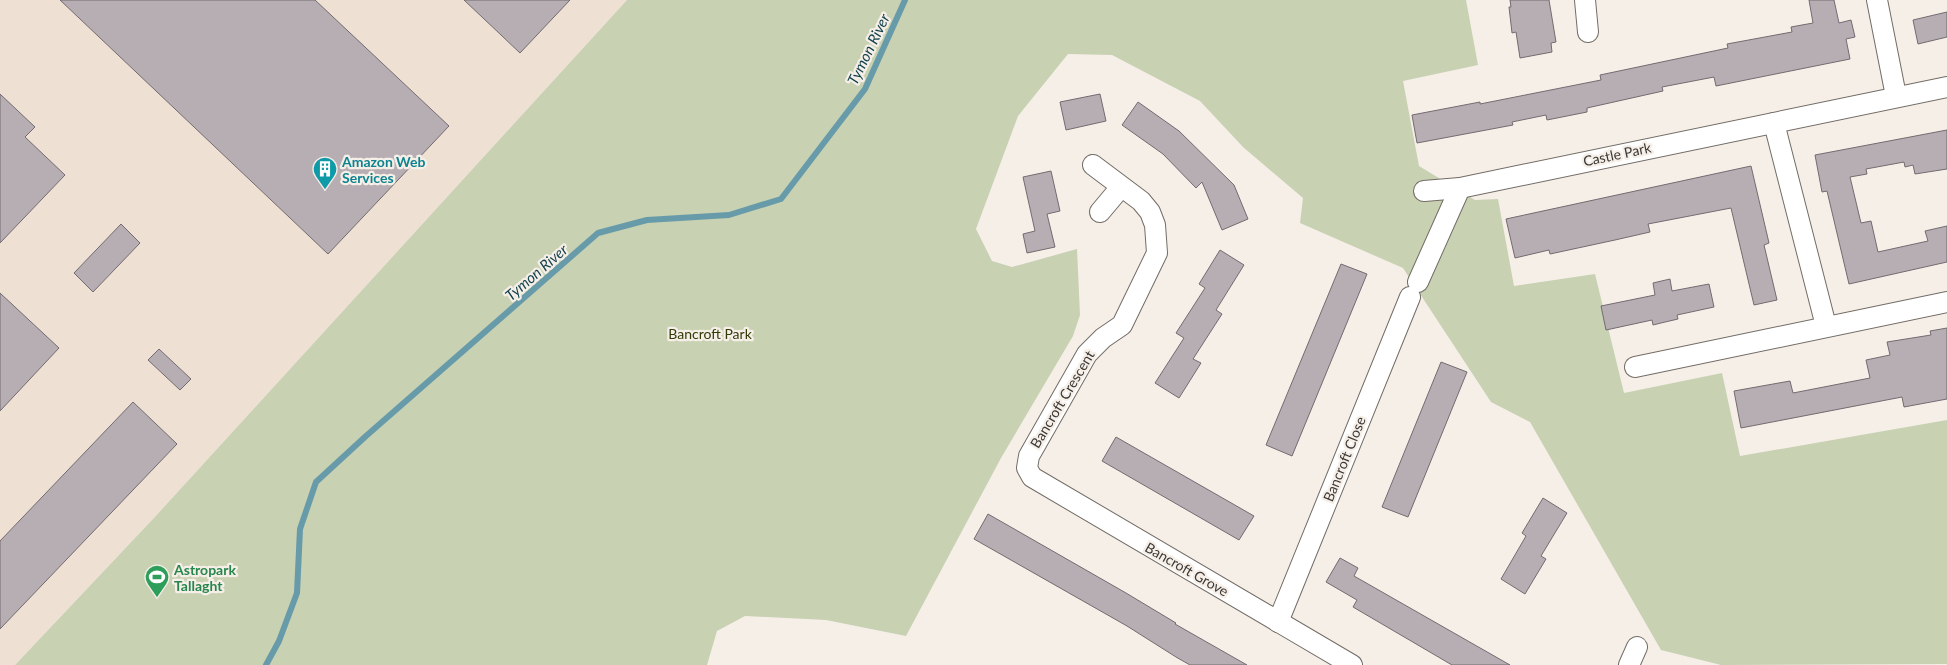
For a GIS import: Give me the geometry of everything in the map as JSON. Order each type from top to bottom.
[{"type":"street","points":[[1585,0],[1588,32]]},
{"type":"street","points":[[1877,0],[1896,96]]},
{"type":"street","name":"Castle Park","points":[[1424,191],[1460,188],[1896,96],[1947,87]]},
{"type":"street","points":[[1774,123],[1826,326]]},
{"type":"street","name":"Bancroft Crescent","points":[[1027,468],[1029,456],[1087,354],[1103,338],[1122,325],[1157,253],[1156,231],[1150,212],[1141,202],[1093,164]]},
{"type":"street","points":[[1100,212],[1121,187]]},
{"type":"street","name":"Bancroft Close","points":[[1278,622],[1414,289],[1460,188]]},
{"type":"street","points":[[1635,367],[1947,302]]},
{"type":"street","name":"Bancroft Grove","points":[[1027,468],[1032,477],[1352,665]]},
{"type":"shaded area","points":[[0,0],[627,0],[153,519],[15,665],[0,665]]},
{"type":"green space","name":"Bancroft Park","points":[[627,0],[1466,0],[1478,65],[1403,81],[1419,166],[1475,200],[1498,199],[1514,286],[1595,274],[1624,393],[1722,373],[1740,456],[1947,420],[1947,664],[1721,665],[1661,650],[1530,422],[1491,402],[1403,268],[1300,223],[1303,198],[1243,147],[1200,101],[1112,55],[1068,54],[1018,116],[976,229],[992,261],[1012,267],[1077,249],[1080,315],[1073,336],[1001,458],[906,636],[826,620],[745,616],[717,631],[707,665],[15,665],[153,519]]},
{"type":"building","name":"Amazon Web Services","points":[[60,0],[315,0],[449,126],[328,254]]},
{"type":"building","points":[[464,0],[570,0],[520,53]]},
{"type":"building","points":[[1510,0],[1549,0],[1556,42],[1551,43],[1552,52],[1520,58],[1516,32],[1512,33]]},
{"type":"building","points":[[1809,0],[1834,0],[1839,23],[1851,20],[1855,37],[1846,39],[1850,59],[1716,86],[1714,77],[1662,87],[1663,91],[1587,108],[1587,112],[1547,120],[1546,115],[1512,122],[1513,125],[1417,143],[1412,115],[1480,102],[1480,104],[1601,80],[1600,75],[1728,48],[1727,44],[1792,32],[1791,27],[1813,23]]},
{"type":"building","points":[[1947,12],[1947,37],[1918,44],[1913,20]]},
{"type":"building","points":[[0,94],[35,127],[25,137],[65,175],[0,243]]},
{"type":"building","points":[[1100,94],[1106,121],[1066,130],[1060,102]]},
{"type":"building","points":[[1138,102],[1179,131],[1234,185],[1248,219],[1222,230],[1202,182],[1196,188],[1163,154],[1122,125]]},
{"type":"building","points":[[1947,130],[1947,169],[1915,174],[1913,165],[1905,167],[1904,162],[1866,169],[1867,174],[1850,177],[1861,223],[1871,221],[1878,252],[1928,241],[1925,231],[1947,226],[1947,262],[1849,284],[1827,191],[1822,192],[1815,155]]},
{"type":"building","points":[[1751,166],[1769,243],[1764,245],[1777,300],[1754,305],[1731,208],[1648,224],[1650,232],[1550,254],[1549,250],[1515,258],[1506,219]]},
{"type":"building","points":[[1051,171],[1060,211],[1047,214],[1055,247],[1027,253],[1023,234],[1035,231],[1023,177]]},
{"type":"building","points":[[121,224],[140,243],[93,292],[74,273]]},
{"type":"building","points":[[1220,250],[1244,265],[1216,310],[1222,314],[1193,359],[1201,363],[1179,398],[1155,383],[1184,338],[1176,333],[1205,288],[1199,284]]},
{"type":"building","points":[[1341,264],[1367,274],[1292,456],[1266,445]]},
{"type":"building","points":[[1670,279],[1672,291],[1709,284],[1714,307],[1677,315],[1678,319],[1653,325],[1652,320],[1606,330],[1601,306],[1655,295],[1653,283]]},
{"type":"building","points":[[0,293],[59,348],[0,411]]},
{"type":"building","points":[[1947,328],[1947,399],[1904,407],[1902,397],[1741,428],[1734,391],[1790,381],[1793,393],[1870,378],[1866,360],[1890,355],[1887,342],[1931,335],[1930,331]]},
{"type":"building","points":[[159,349],[191,379],[180,390],[148,360]]},
{"type":"building","points":[[1441,362],[1467,372],[1408,517],[1382,507]]},
{"type":"building","points":[[133,402],[177,444],[0,629],[0,541]]},
{"type":"building","points":[[1116,437],[1254,516],[1239,540],[1102,461]]},
{"type":"building","points":[[1543,498],[1567,513],[1541,556],[1546,559],[1525,594],[1501,579],[1526,536],[1522,533]]},
{"type":"building","points":[[988,514],[1247,665],[1190,665],[1176,657],[1127,626],[974,539]]},
{"type":"building","points":[[1340,558],[1358,568],[1354,576],[1510,665],[1452,665],[1353,607],[1357,600],[1326,582]]},
{"type":"waterway","name":"Tymon River","points":[[266,665],[279,641],[297,593],[300,529],[316,482],[598,233],[647,220],[729,215],[781,199],[865,89],[905,0]]},
{"type":"place","name":"Amazon Web Services","points":[[325,190]]},
{"type":"place","name":"Astropark Tallaght","points":[[157,598]]}]
